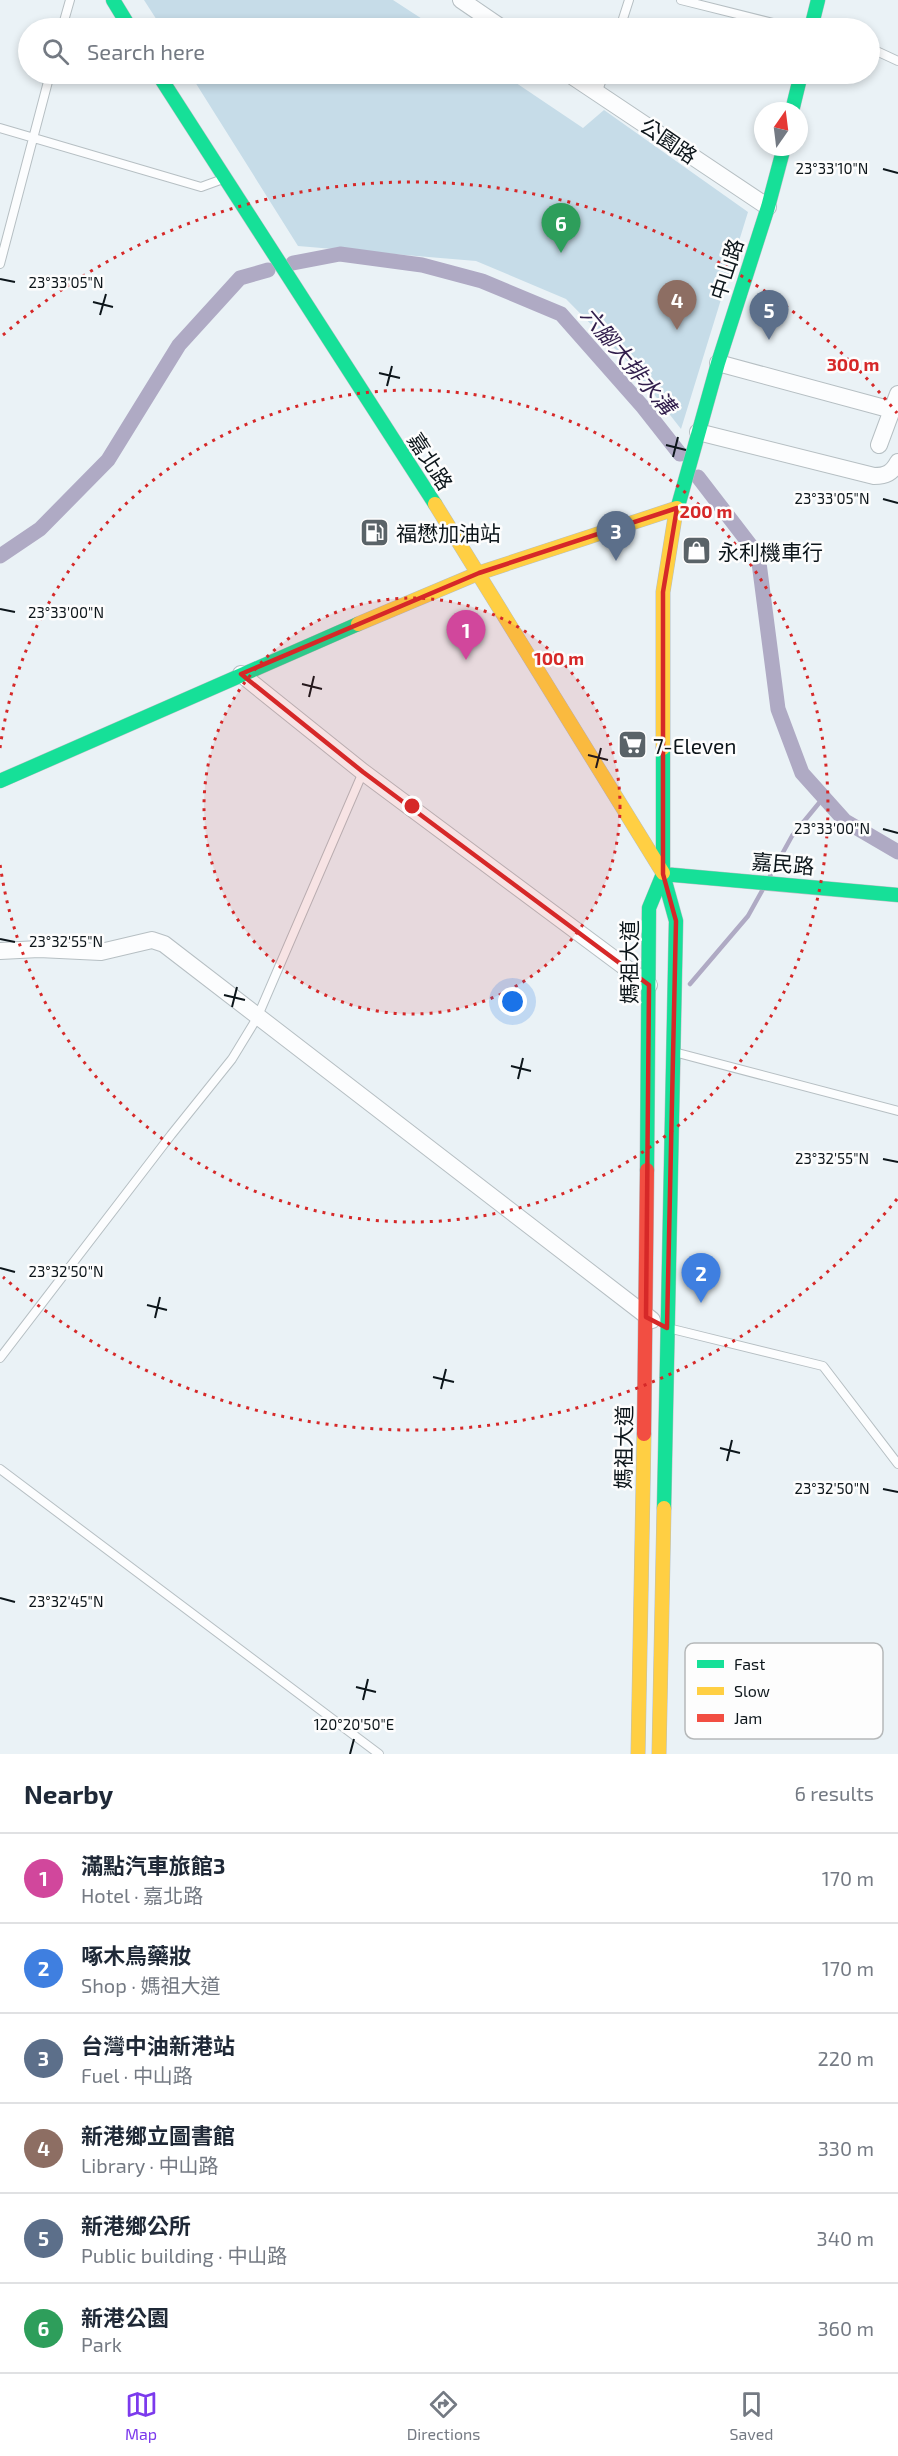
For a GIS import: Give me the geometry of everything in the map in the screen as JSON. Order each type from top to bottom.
[{"type":"main road","points":[[113,0],[124,18]]},
{"type":"main road","points":[[814,18],[818,0]]},
{"type":"main road","name":"嘉北路","points":[[164,84],[479,573],[663,874]]},
{"type":"main road","points":[[794,102],[799,84]]},
{"type":"main road","name":"中山路","points":[[663,874],[663,592],[677,508],[718,363],[768,207],[782,156]]},
{"type":"main road","points":[[0,781],[241,674],[479,573],[677,508]]},
{"type":"main road","name":"嘉民路","points":[[663,874],[898,895]]},
{"type":"main road","name":"媽祖大道","points":[[638,1754],[646,1317],[649,908],[663,874]]},
{"type":"main road","name":"媽祖大道","points":[[659,1754],[676,921],[663,874]]},
{"type":"street","points":[[461,0],[483,7]]},
{"type":"street","name":"公園路","points":[[584,84],[768,207]]},
{"type":"street","points":[[718,363],[892,410]]},
{"type":"street","points":[[879,445],[898,394]]},
{"type":"street","points":[[698,432],[874,476],[889,473],[898,462]]},
{"type":"street","points":[[241,674],[363,772],[649,985]]},
{"type":"street","points":[[0,951],[39,949],[101,952],[152,940],[164,945],[646,1317],[667,1328]]},
{"type":"lane","points":[[65,18],[70,0]]},
{"type":"lane","points":[[623,18],[629,0]]},
{"type":"lane","points":[[681,0],[753,18]]},
{"type":"lane","points":[[880,53],[898,61]]},
{"type":"lane","points":[[0,264],[47,84]]},
{"type":"lane","points":[[597,93],[600,84]]},
{"type":"lane","points":[[0,128],[201,187],[224,178]]},
{"type":"lane","points":[[0,1358],[232,1059],[257,1018],[363,772]]},
{"type":"lane","points":[[674,1052],[898,1112]]},
{"type":"lane","points":[[667,1328],[823,1366],[898,1464]]},
{"type":"lane","points":[[0,1469],[379,1754]]},
{"type":"highlighted area","points":[[677,508],[663,592],[663,874],[676,921],[667,1328],[646,1317],[649,985],[363,772],[241,674],[479,573]]},
{"type":"shaded area","points":[[144,0],[393,0],[421,18],[156,18]]},
{"type":"shaded area","points":[[196,84],[518,84],[583,128],[604,110],[748,212],[681,429],[632,366],[566,299],[476,261],[298,246]]},
{"type":"waterway","name":"六腳大排水溝","points":[[293,263],[340,254],[422,265],[482,281],[561,314],[643,407],[680,454]]},
{"type":"waterway","name":"六腳大排水溝","points":[[0,556],[40,529],[108,460],[179,345],[240,278],[268,270]]},
{"type":"waterway","name":"六腳大排水溝","points":[[698,477],[758,555],[778,709],[802,773],[845,821],[898,852]]},
{"type":"waterway","points":[[770,876],[792,836],[824,797]]},
{"type":"waterway","points":[[690,984],[748,916],[763,889]]},
{"type":"traffic: fast","points":[[113,0],[124,18]]},
{"type":"traffic: fast","points":[[814,18],[818,0]]},
{"type":"traffic: fast","points":[[164,84],[435,504]]},
{"type":"traffic: fast","points":[[794,102],[799,84]]},
{"type":"traffic: fast","points":[[675,517],[718,363],[768,207],[782,156]]},
{"type":"traffic: fast","points":[[0,781],[358,624]]},
{"type":"traffic: fast","points":[[663,748],[663,874],[676,921],[664,1508]]},
{"type":"traffic: fast","points":[[663,874],[898,895]]},
{"type":"traffic: fast","points":[[647,1170],[649,908],[663,874]]},
{"type":"traffic: slow","points":[[435,504],[663,873]]},
{"type":"traffic: slow","points":[[358,624],[479,573],[677,508]]},
{"type":"traffic: slow","points":[[663,748],[663,592],[675,517]]},
{"type":"traffic: slow","points":[[638,1754],[644,1434]]},
{"type":"traffic: slow","points":[[659,1754],[664,1508]]},
{"type":"traffic: jam","points":[[644,1434],[647,1170]]},
{"type":"place","name":"新港公園","points":[[561,253]]},
{"type":"place","name":"新港鄉立圖書館","points":[[677,330]]},
{"type":"place","name":"新港鄉公所","points":[[769,340]]},
{"type":"place","name":"福懋加油站","points":[[375,532]]},
{"type":"place","name":"永利機車行","points":[[697,551]]},
{"type":"place","name":"台灣中油新港站","points":[[616,561]]},
{"type":"place","name":"滿點汽車旅館3","points":[[466,660]]},
{"type":"place","name":"7-Eleven","points":[[632,745]]},
{"type":"place","name":"啄木鳥藥妝","points":[[701,1303]]}]
